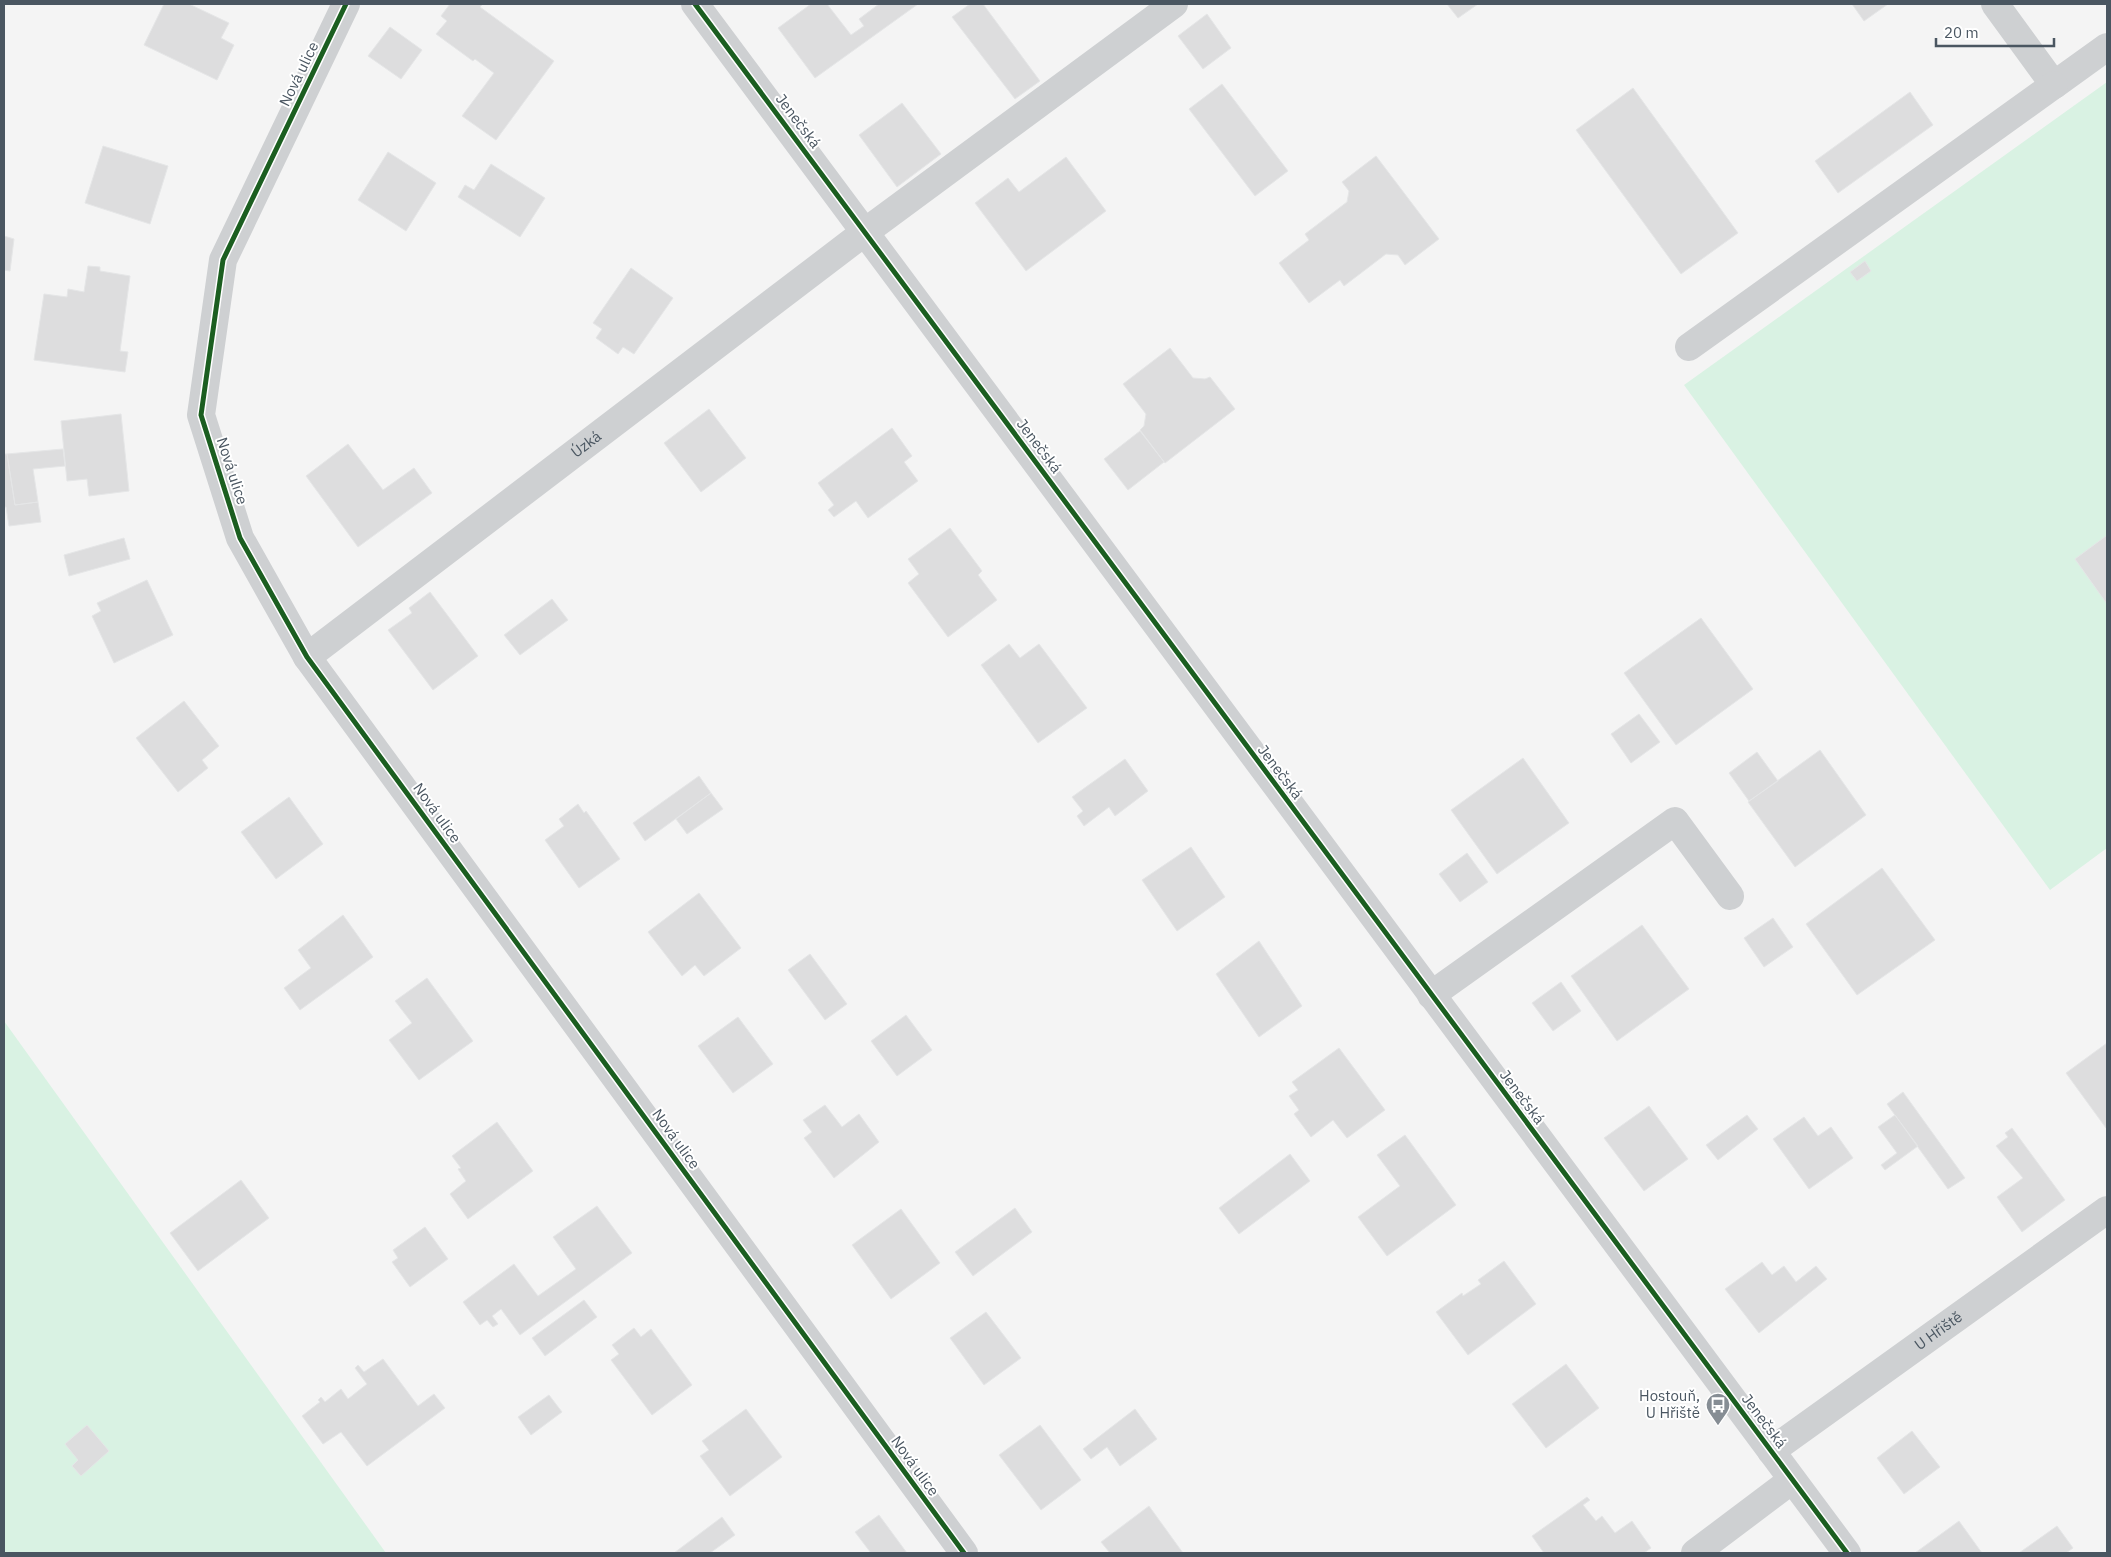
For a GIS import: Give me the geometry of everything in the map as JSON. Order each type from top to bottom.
[{"type":"street","name":"Nová ulice","points":[[346,4],[223,260],[201,415],[240,538],[307,656],[964,1553]]},
{"type":"street","name":"Jenečská","points":[[695,4],[1847,1553]]},
{"type":"street","points":[[865,232],[1174,4]]},
{"type":"street","points":[[1995,4],[2054,85]]},
{"type":"street","points":[[1689,347],[2107,46]]},
{"type":"street","name":"Úzká","points":[[307,656],[865,232]]},
{"type":"street","points":[[1431,995],[1675,821],[1730,896]]},
{"type":"street","name":"U Hřiště","points":[[1771,1451],[2107,1210]]},
{"type":"street","points":[[1695,1553],[1792,1480]]},
{"type":"green space","points":[[2107,82],[2107,848],[2050,890],[1684,385]]},
{"type":"green space","points":[[4,1021],[386,1553],[4,1553]]},
{"type":"building","points":[[164,4],[189,4],[229,23],[221,38],[234,45],[217,80],[144,45]]},
{"type":"building","points":[[450,4],[483,4],[480,7],[554,61],[496,140],[462,116],[494,73],[475,59],[473,61],[436,34],[447,21],[441,16]]},
{"type":"building","points":[[811,4],[827,4],[851,35],[864,26],[859,19],[879,4],[918,4],[815,78],[778,28]]},
{"type":"building","points":[[970,4],[983,4],[1040,81],[1015,99],[952,17]]},
{"type":"building","points":[[1447,4],[1478,4],[1458,18]]},
{"type":"building","points":[[1852,4],[1888,4],[1864,21]]},
{"type":"building","points":[[1207,14],[1231,48],[1203,69],[1178,36]]},
{"type":"building","points":[[390,27],[422,50],[401,79],[368,56]]},
{"type":"building","points":[[1222,84],[1288,171],[1255,196],[1189,109]]},
{"type":"building","points":[[1633,88],[1738,233],[1681,274],[1576,130]]},
{"type":"building","points":[[1910,92],[1933,125],[1838,193],[1815,161]]},
{"type":"building","points":[[902,103],[941,154],[897,187],[859,135]]},
{"type":"building","points":[[103,146],[168,166],[150,224],[85,203]]},
{"type":"building","points":[[388,152],[436,183],[406,231],[358,200]]},
{"type":"building","points":[[1376,156],[1439,239],[1405,265],[1398,255],[1386,254],[1344,286],[1340,280],[1309,303],[1279,263],[1309,240],[1305,234],[1347,202],[1349,191],[1342,182]]},
{"type":"building","points":[[1066,157],[1106,211],[1026,271],[975,203],[1008,178],[1019,192]]},
{"type":"building","points":[[491,164],[545,198],[520,237],[458,197],[465,185],[474,190]]},
{"type":"building","points":[[4,236],[14,239],[10,271],[4,270]]},
{"type":"building","points":[[1865,261],[1871,271],[1857,281],[1850,272]]},
{"type":"building","points":[[88,266],[100,267],[100,271],[130,276],[120,351],[128,352],[125,372],[34,360],[44,294],[67,297],[68,289],[84,292]]},
{"type":"building","points":[[631,268],[673,298],[634,354],[623,347],[618,354],[596,338],[602,329],[593,323]]},
{"type":"building","points":[[1170,348],[1193,378],[1205,379],[1210,377],[1235,409],[1165,463],[1140,430],[1144,426],[1146,414],[1123,384]]},
{"type":"building","points":[[709,409],[746,458],[701,492],[664,443]]},
{"type":"building","points":[[121,414],[129,491],[89,496],[87,479],[67,481],[61,421]]},
{"type":"building","points":[[892,428],[912,456],[904,462],[918,481],[868,518],[856,501],[834,517],[828,510],[834,505],[818,483]]},
{"type":"building","points":[[1140,431],[1164,462],[1128,490],[1104,459]]},
{"type":"building","points":[[348,444],[383,490],[414,468],[432,493],[358,547],[306,476]]},
{"type":"building","points":[[63,449],[65,466],[33,469],[38,502],[15,505],[7,454]]},
{"type":"building","points":[[4,454],[7,454],[15,505],[38,502],[41,522],[9,526],[6,507],[4,507]]},
{"type":"building","points":[[950,528],[982,571],[978,575],[997,600],[948,637],[908,583],[919,574],[908,559]]},
{"type":"building","points":[[2106,536],[2107,539],[2107,604],[2075,559]]},
{"type":"building","points":[[124,538],[130,559],[69,576],[64,555]]},
{"type":"building","points":[[147,580],[173,635],[114,663],[92,616],[101,611],[97,603]]},
{"type":"building","points":[[430,592],[478,656],[433,690],[388,630],[412,613],[409,608]]},
{"type":"building","points":[[552,599],[568,620],[520,655],[504,635]]},
{"type":"building","points":[[1701,618],[1753,689],[1676,745],[1624,673]]},
{"type":"building","points":[[1009,644],[1020,658],[1039,644],[1087,708],[1038,743],[981,665]]},
{"type":"building","points":[[184,701],[219,746],[202,760],[208,768],[178,792],[136,738]]},
{"type":"building","points":[[1639,714],[1660,742],[1631,763],[1611,734]]},
{"type":"building","points":[[1820,750],[1866,815],[1795,867],[1748,802]]},
{"type":"building","points":[[1757,752],[1778,781],[1749,801],[1729,773]]},
{"type":"building","points":[[1523,758],[1569,823],[1497,874],[1451,810]]},
{"type":"building","points":[[1125,759],[1148,791],[1115,816],[1109,807],[1084,826],[1077,816],[1083,811],[1072,797]]},
{"type":"building","points":[[699,776],[711,793],[645,841],[633,823]]},
{"type":"building","points":[[711,793],[723,809],[687,834],[676,819]]},
{"type":"building","points":[[289,797],[323,844],[276,879],[241,832]]},
{"type":"building","points":[[578,804],[584,813],[586,811],[620,859],[579,888],[545,840],[564,826],[559,819]]},
{"type":"building","points":[[1191,847],[1225,897],[1177,931],[1142,880]]},
{"type":"building","points":[[1467,853],[1488,882],[1460,902],[1439,874]]},
{"type":"building","points":[[1882,868],[1935,940],[1857,995],[1806,924]]},
{"type":"building","points":[[699,893],[741,948],[704,976],[695,965],[682,976],[648,932]]},
{"type":"building","points":[[343,915],[373,957],[300,1010],[284,988],[311,968],[298,950]]},
{"type":"building","points":[[1773,918],[1793,947],[1764,967],[1744,938]]},
{"type":"building","points":[[1642,925],[1689,989],[1617,1041],[1571,976]]},
{"type":"building","points":[[1259,941],[1302,1006],[1259,1037],[1216,974]]},
{"type":"building","points":[[810,954],[847,1004],[825,1020],[788,970]]},
{"type":"building","points":[[427,978],[473,1041],[419,1080],[389,1040],[412,1023],[395,1001]]},
{"type":"building","points":[[1561,982],[1581,1011],[1553,1031],[1532,1003]]},
{"type":"building","points":[[906,1015],[932,1050],[897,1076],[871,1041]]},
{"type":"building","points":[[738,1017],[773,1064],[733,1093],[698,1046]]},
{"type":"building","points":[[2107,1043],[2107,1126],[2106,1128],[2066,1073]]},
{"type":"building","points":[[1339,1048],[1385,1110],[1347,1138],[1333,1120],[1311,1137],[1294,1114],[1299,1110],[1289,1096],[1298,1090],[1292,1082]]},
{"type":"building","points":[[1903,1092],[1965,1178],[1948,1189],[1887,1104]]},
{"type":"building","points":[[825,1105],[842,1127],[859,1114],[879,1142],[834,1178],[804,1138],[812,1132],[803,1120]]},
{"type":"building","points":[[1649,1106],[1688,1159],[1644,1191],[1604,1138]]},
{"type":"building","points":[[1747,1115],[1758,1129],[1718,1160],[1706,1145]]},
{"type":"building","points":[[1895,1115],[1918,1146],[1885,1170],[1881,1165],[1897,1153],[1878,1127]]},
{"type":"building","points":[[1804,1117],[1818,1136],[1831,1127],[1853,1158],[1809,1189],[1773,1139]]},
{"type":"building","points":[[497,1122],[533,1171],[468,1219],[450,1194],[466,1181],[458,1169],[461,1168],[452,1156]]},
{"type":"building","points":[[2012,1128],[2065,1200],[2022,1232],[1997,1197],[2023,1178],[1996,1146],[2008,1137],[2005,1133]]},
{"type":"building","points":[[1405,1135],[1456,1205],[1387,1256],[1358,1217],[1400,1186],[1377,1155]]},
{"type":"building","points":[[1290,1154],[1310,1181],[1239,1234],[1219,1208]]},
{"type":"building","points":[[241,1180],[269,1218],[198,1271],[170,1233]]},
{"type":"building","points":[[597,1206],[632,1253],[520,1335],[501,1309],[492,1316],[498,1324],[493,1327],[487,1320],[480,1325],[463,1302],[514,1264],[538,1296],[576,1269],[553,1237]]},
{"type":"building","points":[[1015,1208],[1032,1232],[973,1276],[955,1252]]},
{"type":"building","points":[[901,1209],[940,1263],[891,1299],[852,1245]]},
{"type":"building","points":[[425,1227],[448,1259],[410,1287],[392,1262],[398,1258],[393,1250]]},
{"type":"building","points":[[1504,1261],[1536,1304],[1468,1355],[1436,1312],[1462,1293],[1463,1296],[1481,1284],[1478,1280]]},
{"type":"building","points":[[1762,1262],[1772,1275],[1784,1266],[1796,1282],[1816,1266],[1827,1279],[1759,1333],[1725,1289]]},
{"type":"building","points":[[584,1300],[597,1317],[545,1356],[532,1338]]},
{"type":"building","points":[[986,1312],[1021,1358],[984,1385],[950,1338]]},
{"type":"building","points":[[634,1328],[641,1337],[651,1329],[692,1385],[652,1415],[611,1360],[619,1354],[612,1345]]},
{"type":"building","points":[[383,1359],[418,1406],[434,1394],[445,1408],[367,1466],[341,1432],[323,1444],[302,1416],[320,1402],[318,1400],[321,1397],[325,1402],[341,1389],[348,1399],[367,1384],[355,1368],[358,1365],[364,1372]]},
{"type":"building","points":[[1566,1364],[1599,1408],[1546,1448],[1512,1404]]},
{"type":"building","points":[[549,1395],[562,1412],[531,1435],[518,1417]]},
{"type":"building","points":[[746,1409],[782,1457],[730,1496],[700,1456],[709,1450],[702,1441]]},
{"type":"building","points":[[1135,1409],[1157,1439],[1120,1466],[1107,1447],[1091,1459],[1083,1449]]},
{"type":"building","points":[[87,1425],[109,1451],[81,1476],[72,1466],[78,1460],[65,1444]]},
{"type":"building","points":[[1040,1425],[1081,1480],[1041,1510],[999,1455]]},
{"type":"building","points":[[1912,1431],[1940,1467],[1904,1494],[1877,1458]]},
{"type":"building","points":[[1587,1497],[1590,1500],[1583,1505],[1596,1521],[1602,1516],[1615,1533],[1632,1521],[1651,1548],[1644,1553],[1544,1553],[1532,1536]]},
{"type":"building","points":[[1149,1506],[1183,1553],[1110,1553],[1101,1542]]},
{"type":"building","points":[[879,1515],[907,1553],[871,1553],[855,1532]]},
{"type":"building","points":[[722,1517],[735,1535],[710,1553],[674,1553]]},
{"type":"building","points":[[1959,1521],[1982,1553],[1915,1553]]},
{"type":"building","points":[[2057,1526],[2073,1548],[2066,1553],[2019,1553]]},
{"type":"cycle path","points":[[346,4],[223,260],[201,415],[240,538],[307,657],[964,1553]]},
{"type":"cycle path","points":[[695,4],[1847,1553]]},
{"type":"place","name":"Hostouň, U Hřiště","points":[[1718,1426]]}]
